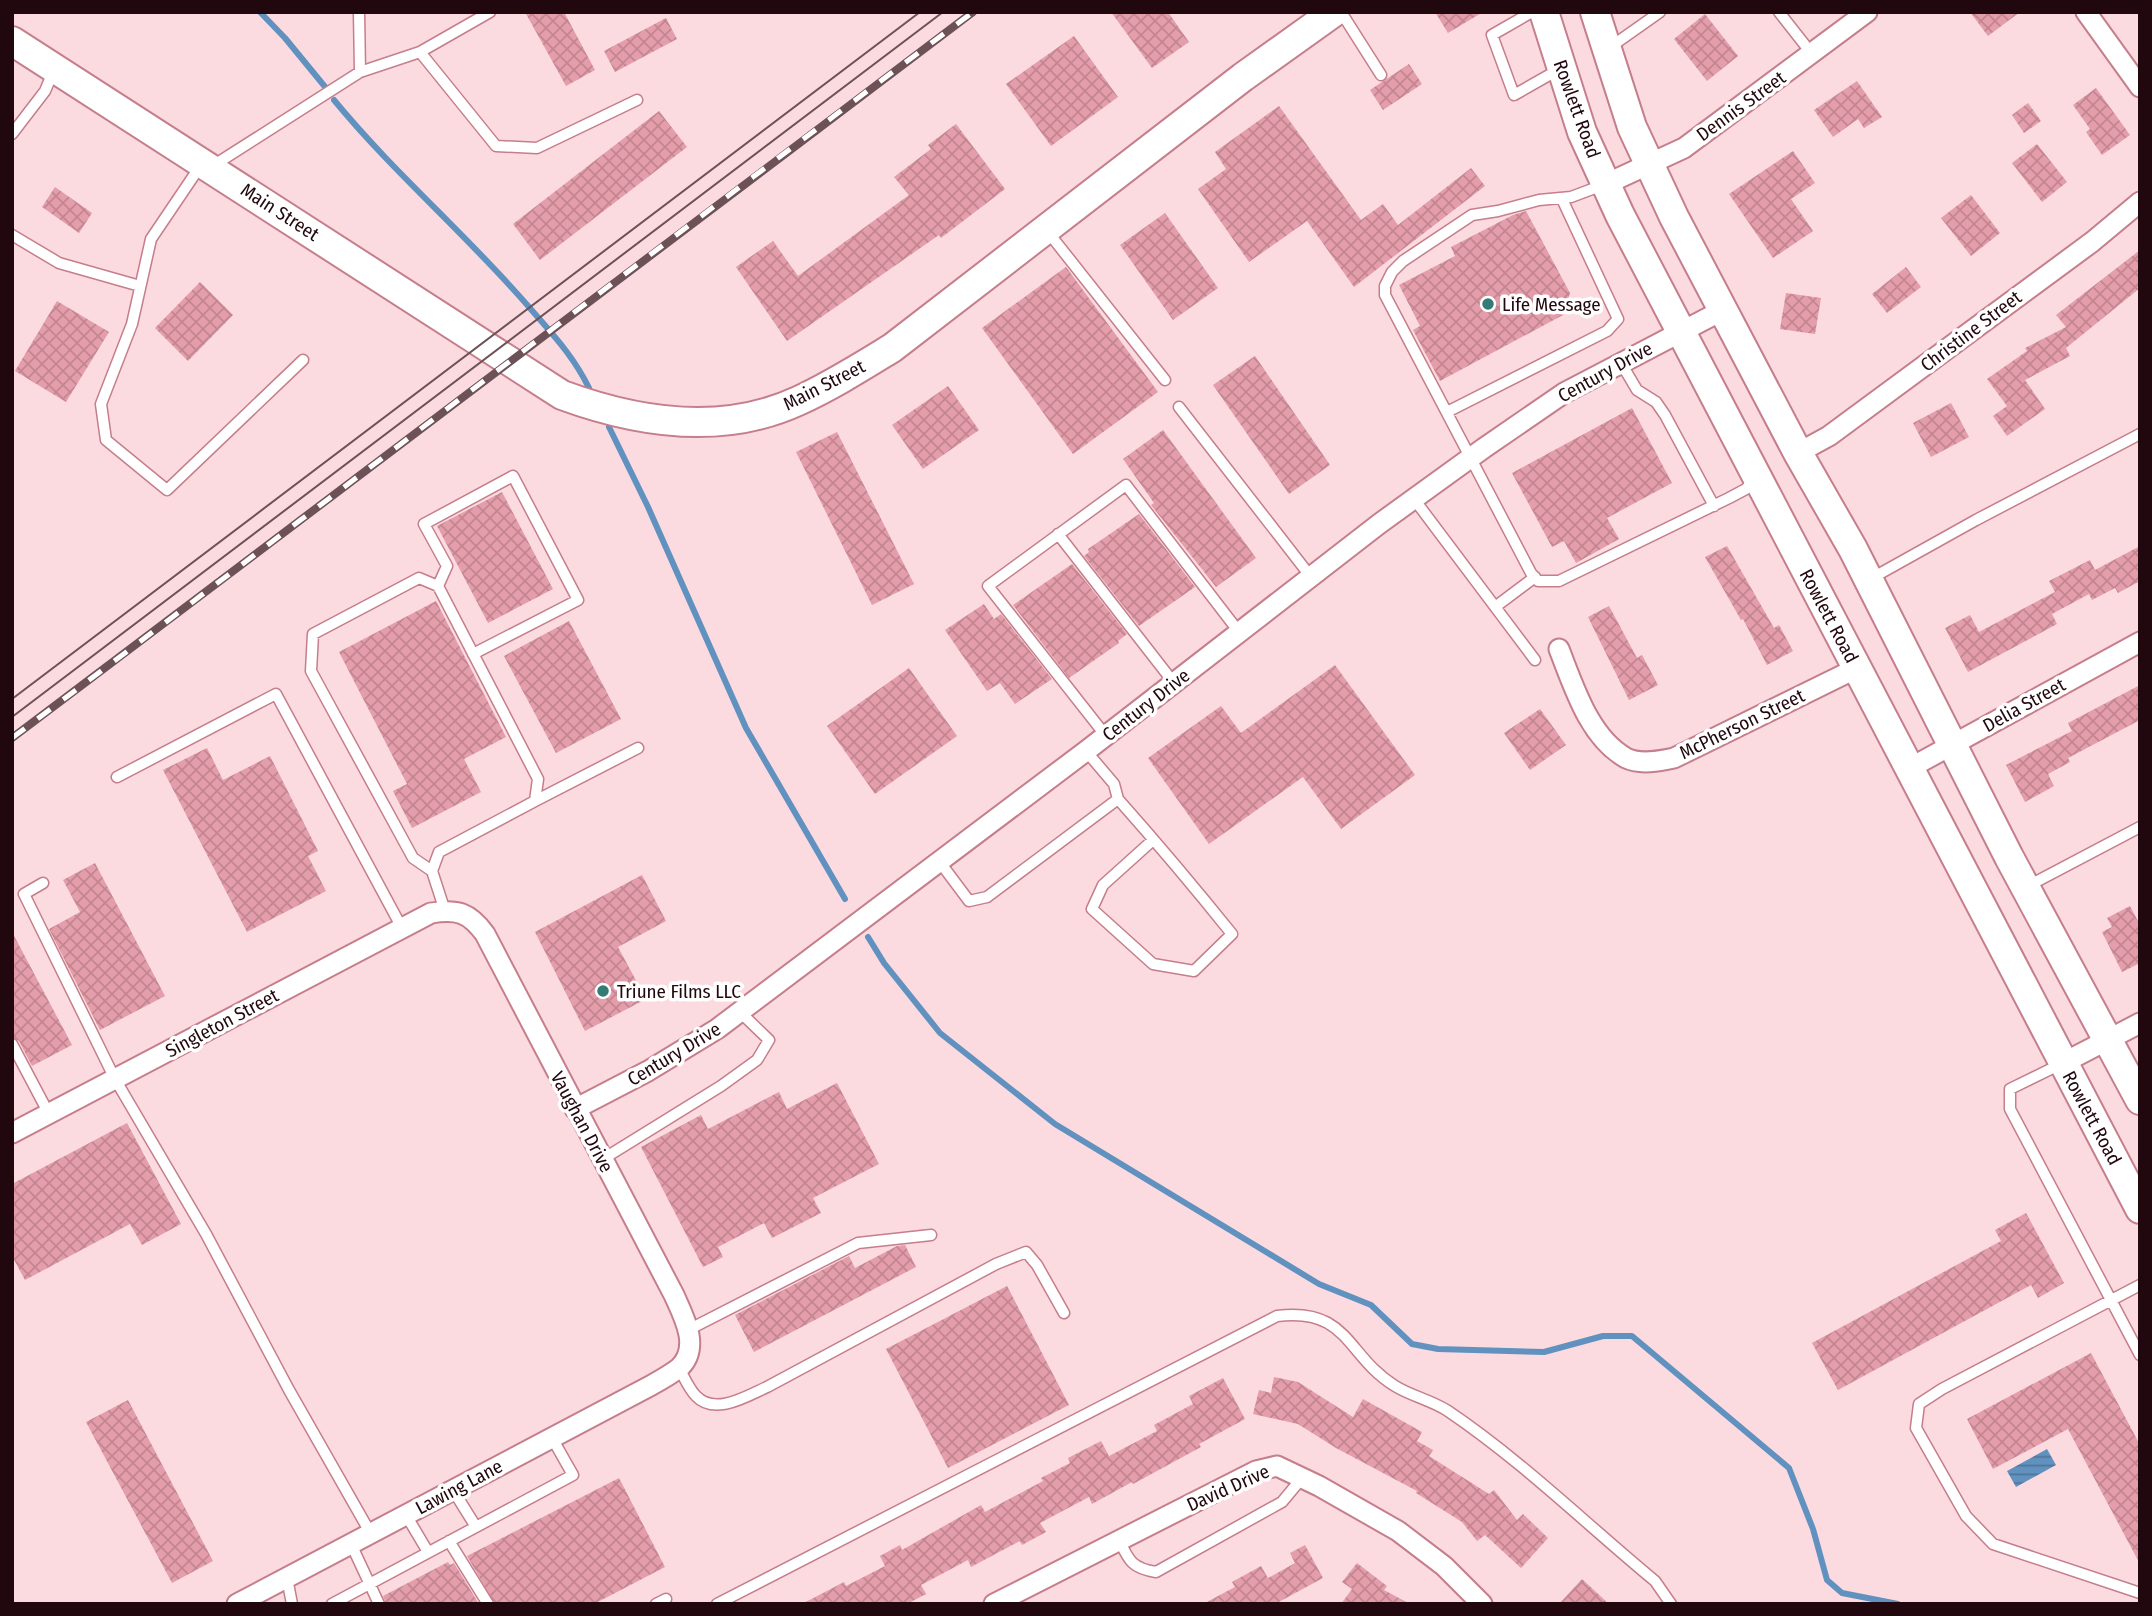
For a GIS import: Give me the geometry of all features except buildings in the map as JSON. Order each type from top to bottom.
[{"type":"main road","name":"Main Street","points":[[12,41],[207,164],[562,395],[645,419],[676,422],[732,421],[796,402],[838,381],[892,348],[1242,77],[1334,12]]},
{"type":"main road","name":"Rowlett Road","points":[[1544,12],[1582,132],[1606,184],[1908,769],[2140,1209]]},
{"type":"main road","points":[[1595,12],[1632,127],[1674,217],[1868,580],[2025,888],[2140,1100]]},
{"type":"street","name":"Dennis Street","points":[[1606,184],[1684,148],[1867,12]]},
{"type":"street","points":[[2086,12],[2140,87]]},
{"type":"street","name":"Christine Street","points":[[1798,453],[1839,429],[2092,242],[2140,202]]},
{"type":"street","name":"Century Drive","points":[[575,1109],[648,1071],[717,1030],[1471,457],[1564,393],[1723,310]]},
{"type":"street","name":"Delia Street","points":[[1908,769],[2140,642]]},
{"type":"street","name":"McPherson Street","points":[[1559,649],[1594,726],[1607,743],[1628,759],[1642,761],[1659,762],[1690,751],[1857,668]]},
{"type":"street","name":"Singleton Street","points":[[12,1133],[438,912]]},
{"type":"street","name":"Vaughan Drive","points":[[438,912],[461,912],[475,920],[485,934],[674,1295],[688,1330]]},
{"type":"street","points":[[2063,1063],[2140,1023]]},
{"type":"street","points":[[678,1368],[687,1357],[688,1330]]},
{"type":"street","name":"Lawing Lane","points":[[237,1604],[650,1386],[678,1368]]},
{"type":"street","name":"David Drive","points":[[994,1604],[1019,1598],[1119,1540],[1256,1471],[1277,1466],[1398,1531],[1444,1566],[1482,1604]]},
{"type":"lane","points":[[359,12],[360,72]]},
{"type":"lane","points":[[303,360],[167,490],[106,440],[100,404],[132,324],[151,239],[207,164],[360,72],[420,51],[489,12]]},
{"type":"lane","points":[[1341,12],[1381,75]]},
{"type":"lane","points":[[1532,12],[1492,35],[1514,94],[1562,68]]},
{"type":"lane","points":[[1606,50],[1660,12]]},
{"type":"lane","points":[[1779,12],[1812,54]]},
{"type":"lane","points":[[420,51],[496,146],[537,148],[637,100]]},
{"type":"lane","points":[[12,134],[45,91],[55,68]]},
{"type":"lane","points":[[1606,184],[1562,199],[1539,200],[1472,215],[1403,261],[1392,272],[1385,286],[1385,295],[1538,581],[1559,580],[1714,506],[1746,489],[1756,477]]},
{"type":"lane","points":[[1447,412],[1607,331],[1618,319],[1562,199]]},
{"type":"lane","points":[[1046,229],[1164,380]]},
{"type":"lane","points":[[12,235],[59,263],[140,286]]},
{"type":"lane","points":[[1621,363],[1637,390],[1656,402],[1665,415],[1714,506]]},
{"type":"lane","points":[[1179,407],[1311,577]]},
{"type":"lane","points":[[1868,580],[2140,434]]},
{"type":"lane","points":[[438,586],[447,566],[424,524],[513,476],[578,600],[473,654]]},
{"type":"lane","points":[[1106,736],[988,586],[1126,485],[1239,632]]},
{"type":"lane","points":[[1413,499],[1535,660]]},
{"type":"lane","points":[[1058,534],[1174,684]]},
{"type":"lane","points":[[1495,607],[1535,577]]},
{"type":"lane","points":[[432,872],[413,858],[311,671],[313,634],[419,578],[438,586],[538,779],[535,801]]},
{"type":"lane","points":[[117,777],[276,694],[402,929]]},
{"type":"lane","points":[[438,912],[432,872],[439,852],[638,748]]},
{"type":"lane","points":[[1086,751],[1114,784],[1118,799],[1153,839],[1232,934],[1194,971],[1153,964],[1092,909],[1103,885],[1153,839]]},
{"type":"lane","points":[[939,861],[970,901],[987,897],[1118,799]]},
{"type":"lane","points":[[2025,888],[2140,827]]},
{"type":"lane","points":[[43,883],[24,894],[115,1079],[206,1234],[289,1390],[371,1534]]},
{"type":"lane","points":[[602,1160],[721,1086],[757,1060],[769,1040],[740,1012]]},
{"type":"lane","points":[[12,1045],[49,1114]]},
{"type":"lane","points":[[2063,1063],[2010,1089],[2010,1109],[2140,1355]]},
{"type":"lane","points":[[688,1330],[858,1243],[931,1235]]},
{"type":"lane","points":[[678,1368],[696,1397],[714,1406],[737,1401],[996,1264],[1026,1252],[1037,1265],[1064,1313]]},
{"type":"lane","points":[[2140,1285],[1942,1389],[1919,1404],[1916,1428],[1966,1516],[1993,1545],[2140,1593]]},
{"type":"lane","points":[[717,1604],[1277,1316],[1299,1314],[1316,1316],[1339,1331],[1392,1385],[1445,1409],[1511,1458],[1655,1581],[1671,1604]]},
{"type":"lane","points":[[332,1604],[573,1475],[552,1438]]},
{"type":"lane","points":[[1119,1540],[1128,1560],[1140,1569],[1156,1572],[1282,1502],[1302,1478]]},
{"type":"lane","points":[[453,1490],[476,1527]]},
{"type":"lane","points":[[406,1515],[428,1552]]},
{"type":"lane","points":[[449,1541],[488,1604]]},
{"type":"lane","points":[[351,1544],[379,1604]]},
{"type":"lane","points":[[287,1578],[292,1604]]},
{"type":"water","points":[[2047,1449],[2056,1465],[2016,1487],[2007,1471]]},
{"type":"waterway","points":[[260,12],[326,88]]},
{"type":"waterway","points":[[334,100],[381,153],[529,307],[569,355],[589,388]]},
{"type":"waterway","points":[[609,427],[648,507],[746,728],[845,899]]},
{"type":"waterway","points":[[868,937],[884,963],[940,1033],[1055,1124],[1319,1284],[1371,1305],[1412,1344],[1438,1349],[1544,1352],[1603,1336],[1632,1336],[1789,1468],[1813,1529],[1827,1580],[1842,1593],[1898,1604]]},
{"type":"tram line","points":[[12,699],[920,12]]},
{"type":"tram line","points":[[12,717],[943,12]]},
{"type":"railway","points":[[12,738],[973,12]]},
{"type":"place","name":"Life Message","points":[[1488,304]]},
{"type":"place","name":"Triune Films LLC","points":[[603,991]]}]
